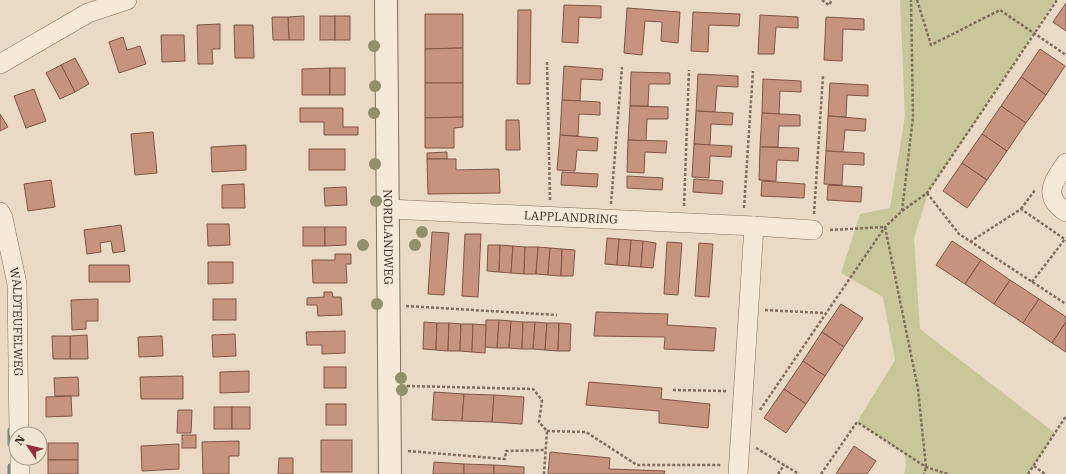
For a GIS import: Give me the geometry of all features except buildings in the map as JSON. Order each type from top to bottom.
[{"type":"street","points":[[0,64],[88,13],[127,0]]},
{"type":"street","name":"NORDLANDWEG","points":[[386,0],[390,474]]},
{"type":"street","points":[[1066,163],[1055,179],[1051,189],[1053,200],[1066,212]]},
{"type":"street","name":"LAPPLANDRING","points":[[388,209],[683,222],[813,230]]},
{"type":"street","name":"WALDTEUFELWEG","points":[[0,212],[3,218],[17,284],[20,426]]},
{"type":"street","points":[[738,470],[748,309],[748,226]]},
{"type":"path","points":[[822,0],[829,5],[832,0]]},
{"type":"path","points":[[902,210],[913,117],[911,0]]},
{"type":"path","points":[[917,0],[931,45],[1000,10],[1066,54]]},
{"type":"path","points":[[799,474],[784,465],[740,431],[754,419],[885,227],[902,210],[928,193],[1057,0]]},
{"type":"path","points":[[548,62],[550,216]]},
{"type":"path","points":[[610,219],[622,67]]},
{"type":"path","points":[[683,222],[689,70]]},
{"type":"path","points":[[748,226],[753,71]]},
{"type":"path","points":[[822,76],[813,230],[885,227]]},
{"type":"path","points":[[928,193],[959,234],[1066,304]]},
{"type":"path","points":[[970,242],[1021,209],[1065,240],[1032,282]]},
{"type":"path","points":[[885,227],[918,388],[926,467],[924,474]]},
{"type":"path","points":[[388,306],[557,315]]},
{"type":"path","points":[[748,309],[825,313]]},
{"type":"path","points":[[389,386],[533,389],[542,400],[540,422],[546,431],[544,474]]},
{"type":"path","points":[[673,390],[743,391]]},
{"type":"path","points":[[1028,474],[1066,416]]},
{"type":"path","points":[[821,474],[857,422],[926,467],[948,474]]},
{"type":"path","points":[[546,431],[586,432],[637,465],[738,470]]},
{"type":"path","points":[[390,450],[505,459],[506,451],[545,450]]},
{"type":"path","points":[[778,474],[784,465]]},
{"type":"path","points":[[1034,466],[1044,474]]},
{"type":"green space","points":[[900,0],[1055,0],[928,193],[914,238],[920,329],[1055,433],[1028,474],[904,474],[906,466],[905,454],[857,422],[895,360],[883,297],[841,273],[860,214],[890,208],[905,116]]},
{"type":"waterway","points":[[10,466],[10,474]]}]
